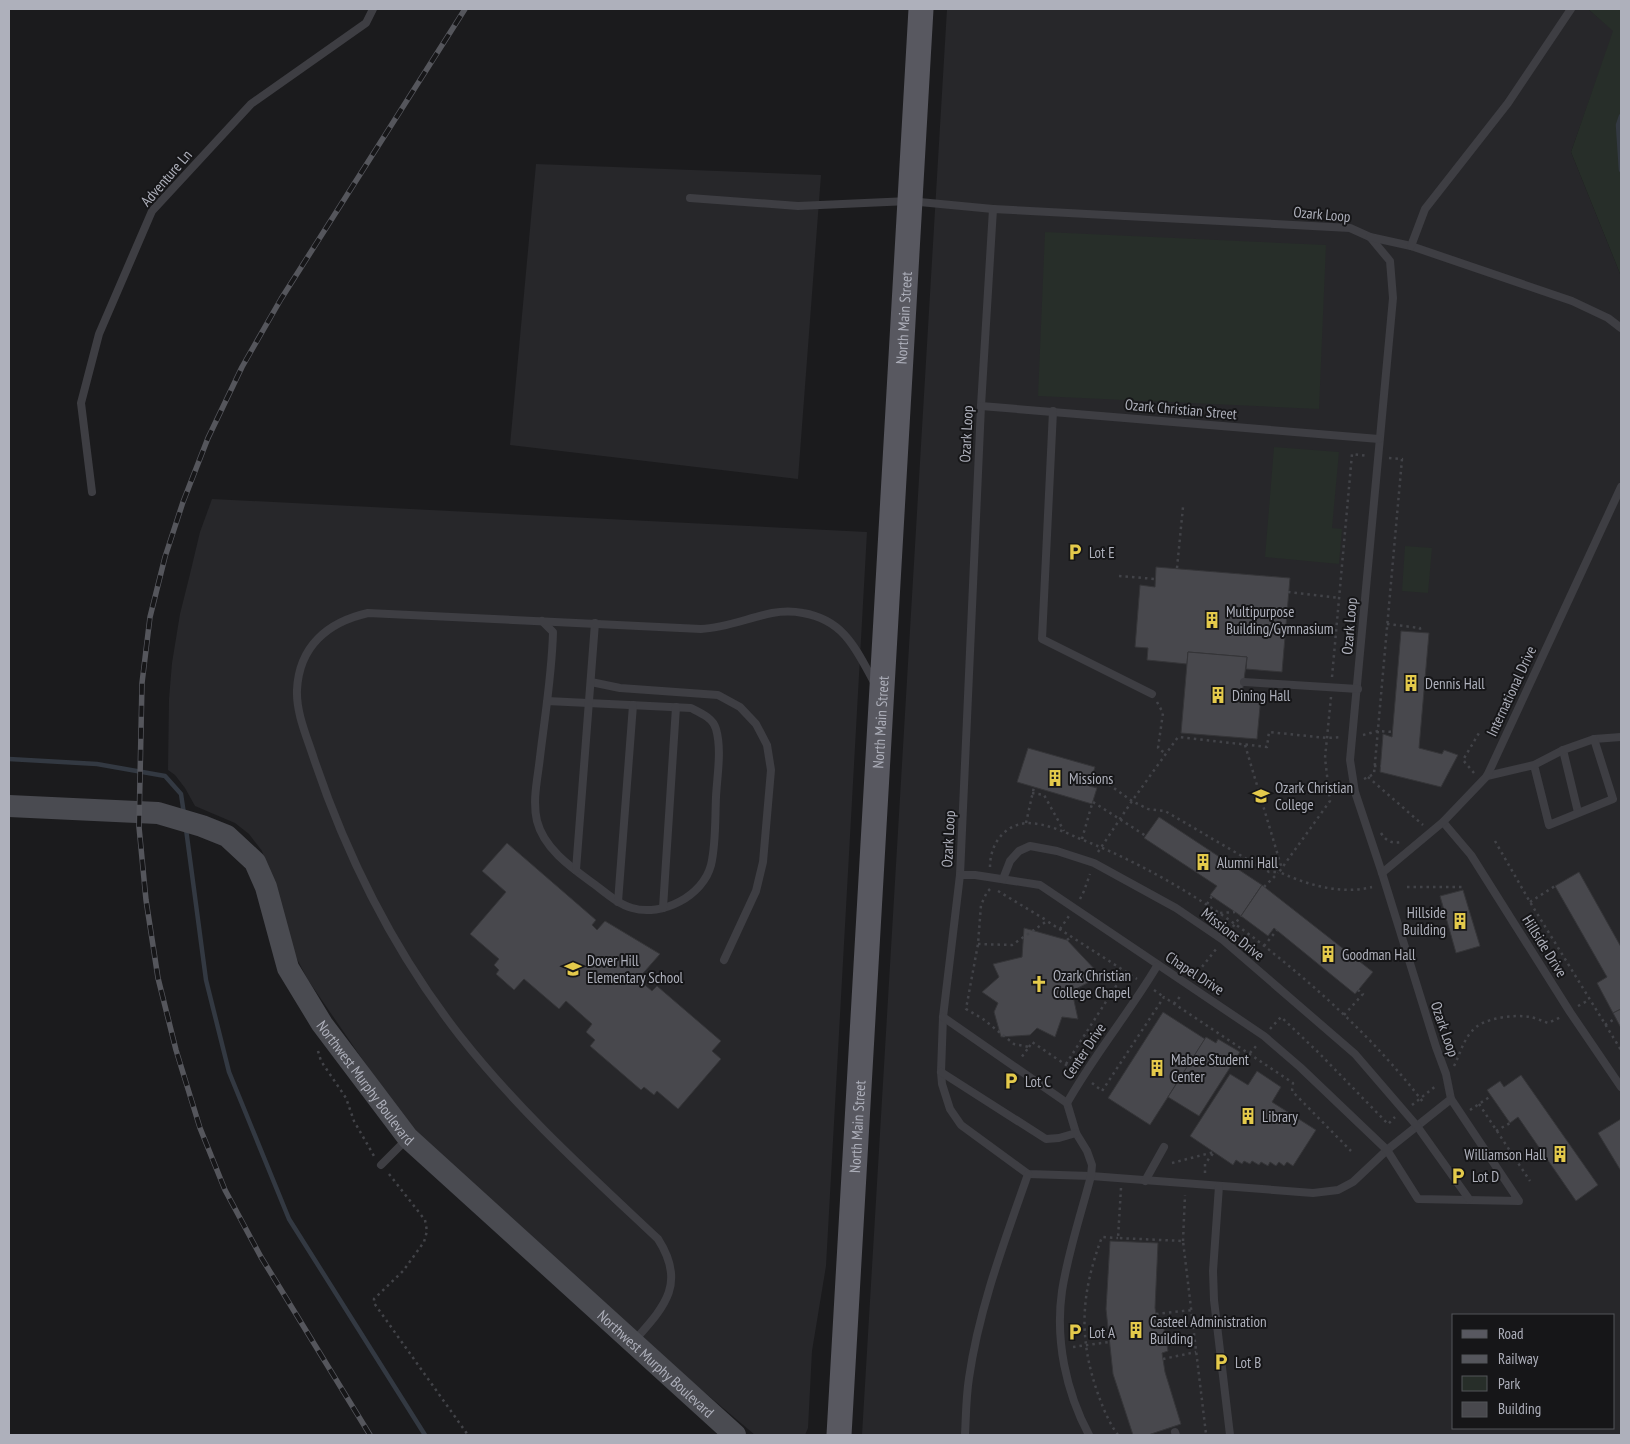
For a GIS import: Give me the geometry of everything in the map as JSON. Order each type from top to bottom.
[{"type":"main road","name":"North Main Street","points":[[839,1435],[921,9]]},
{"type":"street","name":"Northwest Murphy Boulevard","points":[[9,806],[158,813],[202,826],[226,836],[255,862],[266,887],[288,968],[322,1024],[408,1138],[734,1435]]},
{"type":"lane","name":"Adventure Ln","points":[[92,492],[81,403],[99,334],[152,211],[251,104],[366,23],[373,9]]},
{"type":"lane","points":[[1411,246],[1426,209],[1508,103],[1571,9]]},
{"type":"lane","points":[[690,198],[798,206],[909,200],[993,209]]},
{"type":"lane","name":"Ozark Loop","points":[[1028,1174],[961,1125],[950,1109],[942,1084],[941,1072],[943,1016],[960,875],[981,406],[993,209],[1350,228],[1370,237],[1390,261],[1393,298],[1350,760],[1355,792],[1446,1074],[1451,1099]]},
{"type":"lane","points":[[1370,237],[1411,246],[1572,301],[1608,318],[1621,328]]},
{"type":"lane","name":"Ozark Christian Street","points":[[981,406],[1379,439]]},
{"type":"lane","points":[[1053,412],[1042,639],[1152,694]]},
{"type":"lane","name":"International Drive","points":[[1382,874],[1443,822],[1487,776],[1618,501],[1621,487]]},
{"type":"lane","points":[[633,1343],[660,1310],[668,1295],[671,1268],[669,1259],[658,1239],[521,1107],[459,1035],[412,968],[382,916],[330,806],[303,726],[298,698],[300,675],[309,650],[328,629],[354,616],[368,613],[701,629],[715,628],[774,613],[792,611],[824,618],[836,625],[846,635],[881,693]]},
{"type":"lane","points":[[542,621],[554,632],[536,791],[536,820],[542,835],[558,855],[576,870],[618,902],[631,908],[646,911],[663,908],[686,898],[701,884],[711,867],[718,747],[716,728],[706,715],[691,708],[547,701]]},
{"type":"lane","points":[[576,870],[595,624]]},
{"type":"lane","points":[[591,682],[620,688],[718,695],[740,707],[756,724],[767,745],[771,770],[763,862],[756,891],[724,960]]},
{"type":"lane","points":[[1244,682],[1358,689]]},
{"type":"lane","points":[[618,902],[633,705]]},
{"type":"lane","points":[[663,908],[676,707]]},
{"type":"lane","points":[[1487,776],[1534,765],[1563,750],[1594,739],[1621,737]]},
{"type":"lane","points":[[1534,765],[1550,825],[1613,799],[1594,739]]},
{"type":"lane","points":[[1563,750],[1578,812]]},
{"type":"lane","name":"Hillside Drive","points":[[1443,822],[1471,855],[1570,1012],[1621,1087]]},
{"type":"lane","name":"Missions Drive","points":[[1002,879],[1010,861],[1019,851],[1030,846],[1056,851],[1094,863],[1176,908],[1223,940],[1355,1054],[1417,1126],[1470,1199]]},
{"type":"lane","name":"Chapel Drive","points":[[960,875],[975,875],[1040,885],[1264,1036],[1300,1067],[1387,1150],[1418,1199],[1470,1199]]},
{"type":"lane","name":"Center Drive","points":[[1067,1103],[1082,1076],[1158,966]]},
{"type":"lane","points":[[943,1016],[1067,1103],[1076,1132],[1087,1151],[1092,1165],[1091,1176],[1066,1268],[1062,1293],[1062,1359],[1069,1386],[1082,1421],[1090,1435]]},
{"type":"lane","points":[[941,1072],[1046,1139],[1059,1138],[1076,1132]]},
{"type":"lane","points":[[965,1435],[968,1379],[981,1316],[1028,1174],[1091,1176],[1313,1193],[1338,1190],[1353,1182],[1387,1150],[1451,1099],[1519,1201],[1470,1199]]},
{"type":"lane","points":[[381,1165],[408,1138]]},
{"type":"lane","points":[[1145,1181],[1164,1147]]},
{"type":"lane","points":[[1219,1186],[1213,1271],[1214,1300],[1230,1435]]},
{"type":"path","points":[[1264,887],[1279,872],[1330,801],[1325,758],[1352,454],[1402,459],[1374,774],[1363,780]]},
{"type":"path","points":[[1177,568],[1183,507]]},
{"type":"path","points":[[1119,576],[1155,580]]},
{"type":"path","points":[[1288,592],[1339,598]]},
{"type":"path","points":[[1387,624],[1420,628],[1420,632]]},
{"type":"path","points":[[1152,694],[1163,713],[1158,748],[1166,754]]},
{"type":"path","points":[[1378,731],[1393,732]]},
{"type":"path","points":[[1060,929],[1084,891],[1101,847],[1178,736],[1267,747],[1269,732],[1327,738]]},
{"type":"path","points":[[1474,774],[1464,760],[1479,733]]},
{"type":"path","points":[[1245,745],[1282,868]]},
{"type":"path","points":[[1374,766],[1381,766]]},
{"type":"path","points":[[1093,773],[1132,801],[1148,809],[1165,811],[1269,872],[1279,872],[1307,884],[1324,888],[1352,890],[1372,887]]},
{"type":"path","points":[[1368,777],[1424,824],[1417,830]]},
{"type":"path","points":[[1026,823],[1034,787]]},
{"type":"path","points":[[1032,793],[1044,795],[1065,832]]},
{"type":"path","points":[[1082,839],[1092,803],[1146,836]]},
{"type":"path","points":[[1380,830],[1385,839],[1392,843],[1399,843],[1405,840]]},
{"type":"path","points":[[1495,841],[1589,1000],[1621,1050]]},
{"type":"path","points":[[1530,902],[1555,886]]},
{"type":"path","points":[[1407,887],[1462,887]]},
{"type":"path","points":[[992,889],[1001,892],[1060,929],[1293,1083],[1292,1091],[1351,1151]]},
{"type":"path","points":[[1207,904],[1212,896]]},
{"type":"path","points":[[1219,913],[1235,912]]},
{"type":"path","points":[[1174,1004],[1241,916]]},
{"type":"path","points":[[978,944],[1012,945],[1047,921]]},
{"type":"path","points":[[1235,924],[1264,946],[1344,1015],[1364,1034],[1423,1102]]},
{"type":"path","points":[[1264,946],[1277,930]]},
{"type":"path","points":[[1067,940],[1071,937]]},
{"type":"path","points":[[1066,1064],[1125,972]]},
{"type":"path","points":[[1344,1015],[1363,994],[1358,990]]},
{"type":"path","points":[[1015,1067],[1032,1042],[1102,1091],[1164,998]]},
{"type":"path","points":[[1454,1065],[1466,1038],[1473,1029],[1486,1023],[1512,1016],[1531,1017],[1548,1023],[1589,1000]]},
{"type":"path","points":[[966,1009],[983,1019],[1014,1044],[1029,1047]]},
{"type":"path","points":[[1250,1053],[1281,1018],[1388,1124],[1420,1098]]},
{"type":"path","points":[[1605,1025],[1616,1018]]},
{"type":"path","points":[[316,1045],[321,1061],[346,1098],[354,1121],[369,1148],[425,1220],[427,1231],[424,1242],[403,1271],[374,1299],[374,1303],[468,1435]]},
{"type":"path","points":[[1467,1112],[1491,1096]]},
{"type":"path","points":[[1479,1104],[1530,1181]]},
{"type":"path","points":[[1496,1131],[1510,1123]]},
{"type":"path","points":[[1172,1163],[1214,1152],[1205,1164],[1206,1185]]},
{"type":"path","points":[[1118,1238],[1122,1179]]},
{"type":"path","points":[[1185,1183],[1184,1241],[1206,1434]]},
{"type":"path","points":[[1118,1435],[1102,1404],[1090,1372],[1086,1346],[1084,1320],[1086,1290],[1092,1265],[1102,1237],[1184,1241]]},
{"type":"path","points":[[1156,1314],[1192,1310]]},
{"type":"path","points":[[1062,1349],[1109,1342]]},
{"type":"path","points":[[1163,1359],[1196,1352]]},
{"type":"shaded area","name":"Ozark Christian College","points":[[947,9],[1588,9],[1614,31],[1571,152],[1621,276],[1621,1435],[862,1435]]},
{"type":"shaded area","points":[[536,164],[821,175],[798,479],[510,445]]},
{"type":"shaded area","name":"Dover Hill Elementary School","points":[[212,499],[867,532],[826,1266],[812,1351],[808,1428],[805,1435],[755,1435],[607,1310],[423,1141],[391,1101],[308,980],[289,938],[262,851],[249,834],[235,823],[195,806],[185,788],[175,775],[168,770],[169,699],[172,663],[180,614],[200,532]]},
{"type":"green space","points":[[1588,9],[1621,9],[1621,276],[1571,152],[1613,31]]},
{"type":"green space","points":[[1045,232],[1326,245],[1319,409],[1038,396]]},
{"type":"green space","points":[[1274,447],[1339,452],[1332,528],[1342,529],[1339,564],[1265,557]]},
{"type":"green space","points":[[1405,546],[1432,548],[1428,593],[1402,591]]},
{"type":"building","name":"Multipurpose Building/Gymnasium","points":[[1156,567],[1290,578],[1282,672],[1246,669],[1247,657],[1188,652],[1187,664],[1147,660],[1148,648],[1135,647],[1140,585],[1155,587]]},
{"type":"building","name":"Dennis Hall","points":[[1401,631],[1429,633],[1419,748],[1442,754],[1444,750],[1458,755],[1441,787],[1380,772],[1383,734],[1392,737]]},
{"type":"building","name":"Dining Hall","points":[[1188,652],[1247,657],[1242,695],[1261,696],[1257,739],[1181,733]]},
{"type":"building","name":"Missions","points":[[1028,748],[1095,767],[1089,786],[1097,788],[1092,804],[1017,782]]},
{"type":"building","name":"Alumni Hall","points":[[1159,817],[1262,885],[1241,916],[1210,895],[1217,886],[1144,838]]},
{"type":"building","points":[[507,843],[596,920],[592,925],[597,930],[605,921],[660,954],[638,979],[652,991],[657,986],[721,1041],[712,1051],[721,1059],[678,1109],[657,1091],[654,1095],[644,1087],[641,1090],[590,1046],[595,1040],[586,1032],[592,1024],[566,1001],[559,1009],[524,979],[514,990],[496,974],[499,970],[494,965],[499,959],[470,934],[506,892],[482,871]]},
{"type":"building","points":[[1579,872],[1621,947],[1621,1009],[1613,1013],[1597,983],[1607,977],[1555,886]]},
{"type":"building","name":"Goodman Hall","points":[[1262,885],[1373,972],[1355,994],[1274,928],[1268,936],[1241,916]]},
{"type":"building","name":"Hillside Building","points":[[1463,890],[1480,946],[1456,953],[1440,896]]},
{"type":"building","name":"Ozark Christian College Chapel","points":[[1024,928],[1067,940],[1101,976],[1072,991],[1078,1019],[1062,1017],[1055,1037],[1037,1028],[1030,1035],[1001,1037],[994,1012],[998,1003],[982,992],[999,977],[993,964],[1022,957]]},
{"type":"building","points":[[1621,1009],[1621,1028],[1613,1013]]},
{"type":"building","name":"Mabee Student Center","points":[[1163,1012],[1205,1039],[1150,1125],[1108,1098]]},
{"type":"building","points":[[1206,1037],[1216,1043],[1218,1039],[1240,1052],[1199,1116],[1168,1097]]},
{"type":"building","name":"Library","points":[[1257,1071],[1281,1087],[1272,1102],[1316,1130],[1293,1166],[1287,1162],[1284,1166],[1279,1162],[1276,1166],[1270,1162],[1268,1166],[1261,1162],[1259,1165],[1252,1161],[1250,1164],[1244,1161],[1242,1164],[1236,1160],[1233,1165],[1190,1136],[1230,1074],[1248,1085]]},
{"type":"building","name":"Williamson Hall","points":[[1521,1075],[1598,1185],[1576,1201],[1518,1117],[1510,1123],[1487,1090],[1500,1081],[1504,1087]]},
{"type":"building","points":[[1621,1119],[1621,1171],[1598,1133]]},
{"type":"building","name":"Casteel Administration Building","points":[[1110,1241],[1158,1243],[1155,1308],[1157,1319],[1162,1318],[1168,1351],[1162,1353],[1165,1372],[1181,1424],[1148,1435],[1133,1435],[1113,1374],[1106,1309]]},
{"type":"waterway","points":[[1621,116],[1618,125],[1621,170]]},
{"type":"waterway","points":[[9,759],[97,764],[165,776],[181,794],[184,814]]},
{"type":"waterway","points":[[186,829],[206,980],[229,1072],[289,1219],[425,1435]]},
{"type":"railway","points":[[370,1435],[261,1257],[225,1190],[200,1128],[176,1050],[158,978],[146,900],[139,827],[142,683],[150,617],[165,557],[183,502],[208,438],[242,367],[281,299],[465,9]]},
{"type":"place","name":"Lot E","points":[[1075,552]]},
{"type":"place","name":"Multipurpose Building/Gymnasium","points":[[1212,620]]},
{"type":"place","name":"Dennis Hall","points":[[1411,683]]},
{"type":"place","name":"Dining Hall","points":[[1218,695]]},
{"type":"place","name":"Missions","points":[[1055,778]]},
{"type":"place","name":"Ozark Christian College","points":[[1261,796]]},
{"type":"place","name":"Alumni Hall","points":[[1203,862]]},
{"type":"place","name":"Hillside Building","points":[[1460,921]]},
{"type":"place","name":"Goodman Hall","points":[[1328,954]]},
{"type":"place","name":"Dover Hill Elementary School","points":[[573,969]]},
{"type":"place","name":"Ozark Christian College Chapel","points":[[1039,984]]},
{"type":"place","name":"Mabee Student Center","points":[[1157,1068]]},
{"type":"place","name":"Lot C","points":[[1011,1081]]},
{"type":"place","name":"Library","points":[[1248,1116]]},
{"type":"place","name":"Williamson Hall","points":[[1560,1154]]},
{"type":"place","name":"Lot D","points":[[1458,1176]]},
{"type":"place","name":"Casteel Administration Building","points":[[1136,1330]]},
{"type":"place","name":"Lot A","points":[[1075,1332]]},
{"type":"place","name":"Lot B","points":[[1221,1362]]}]
